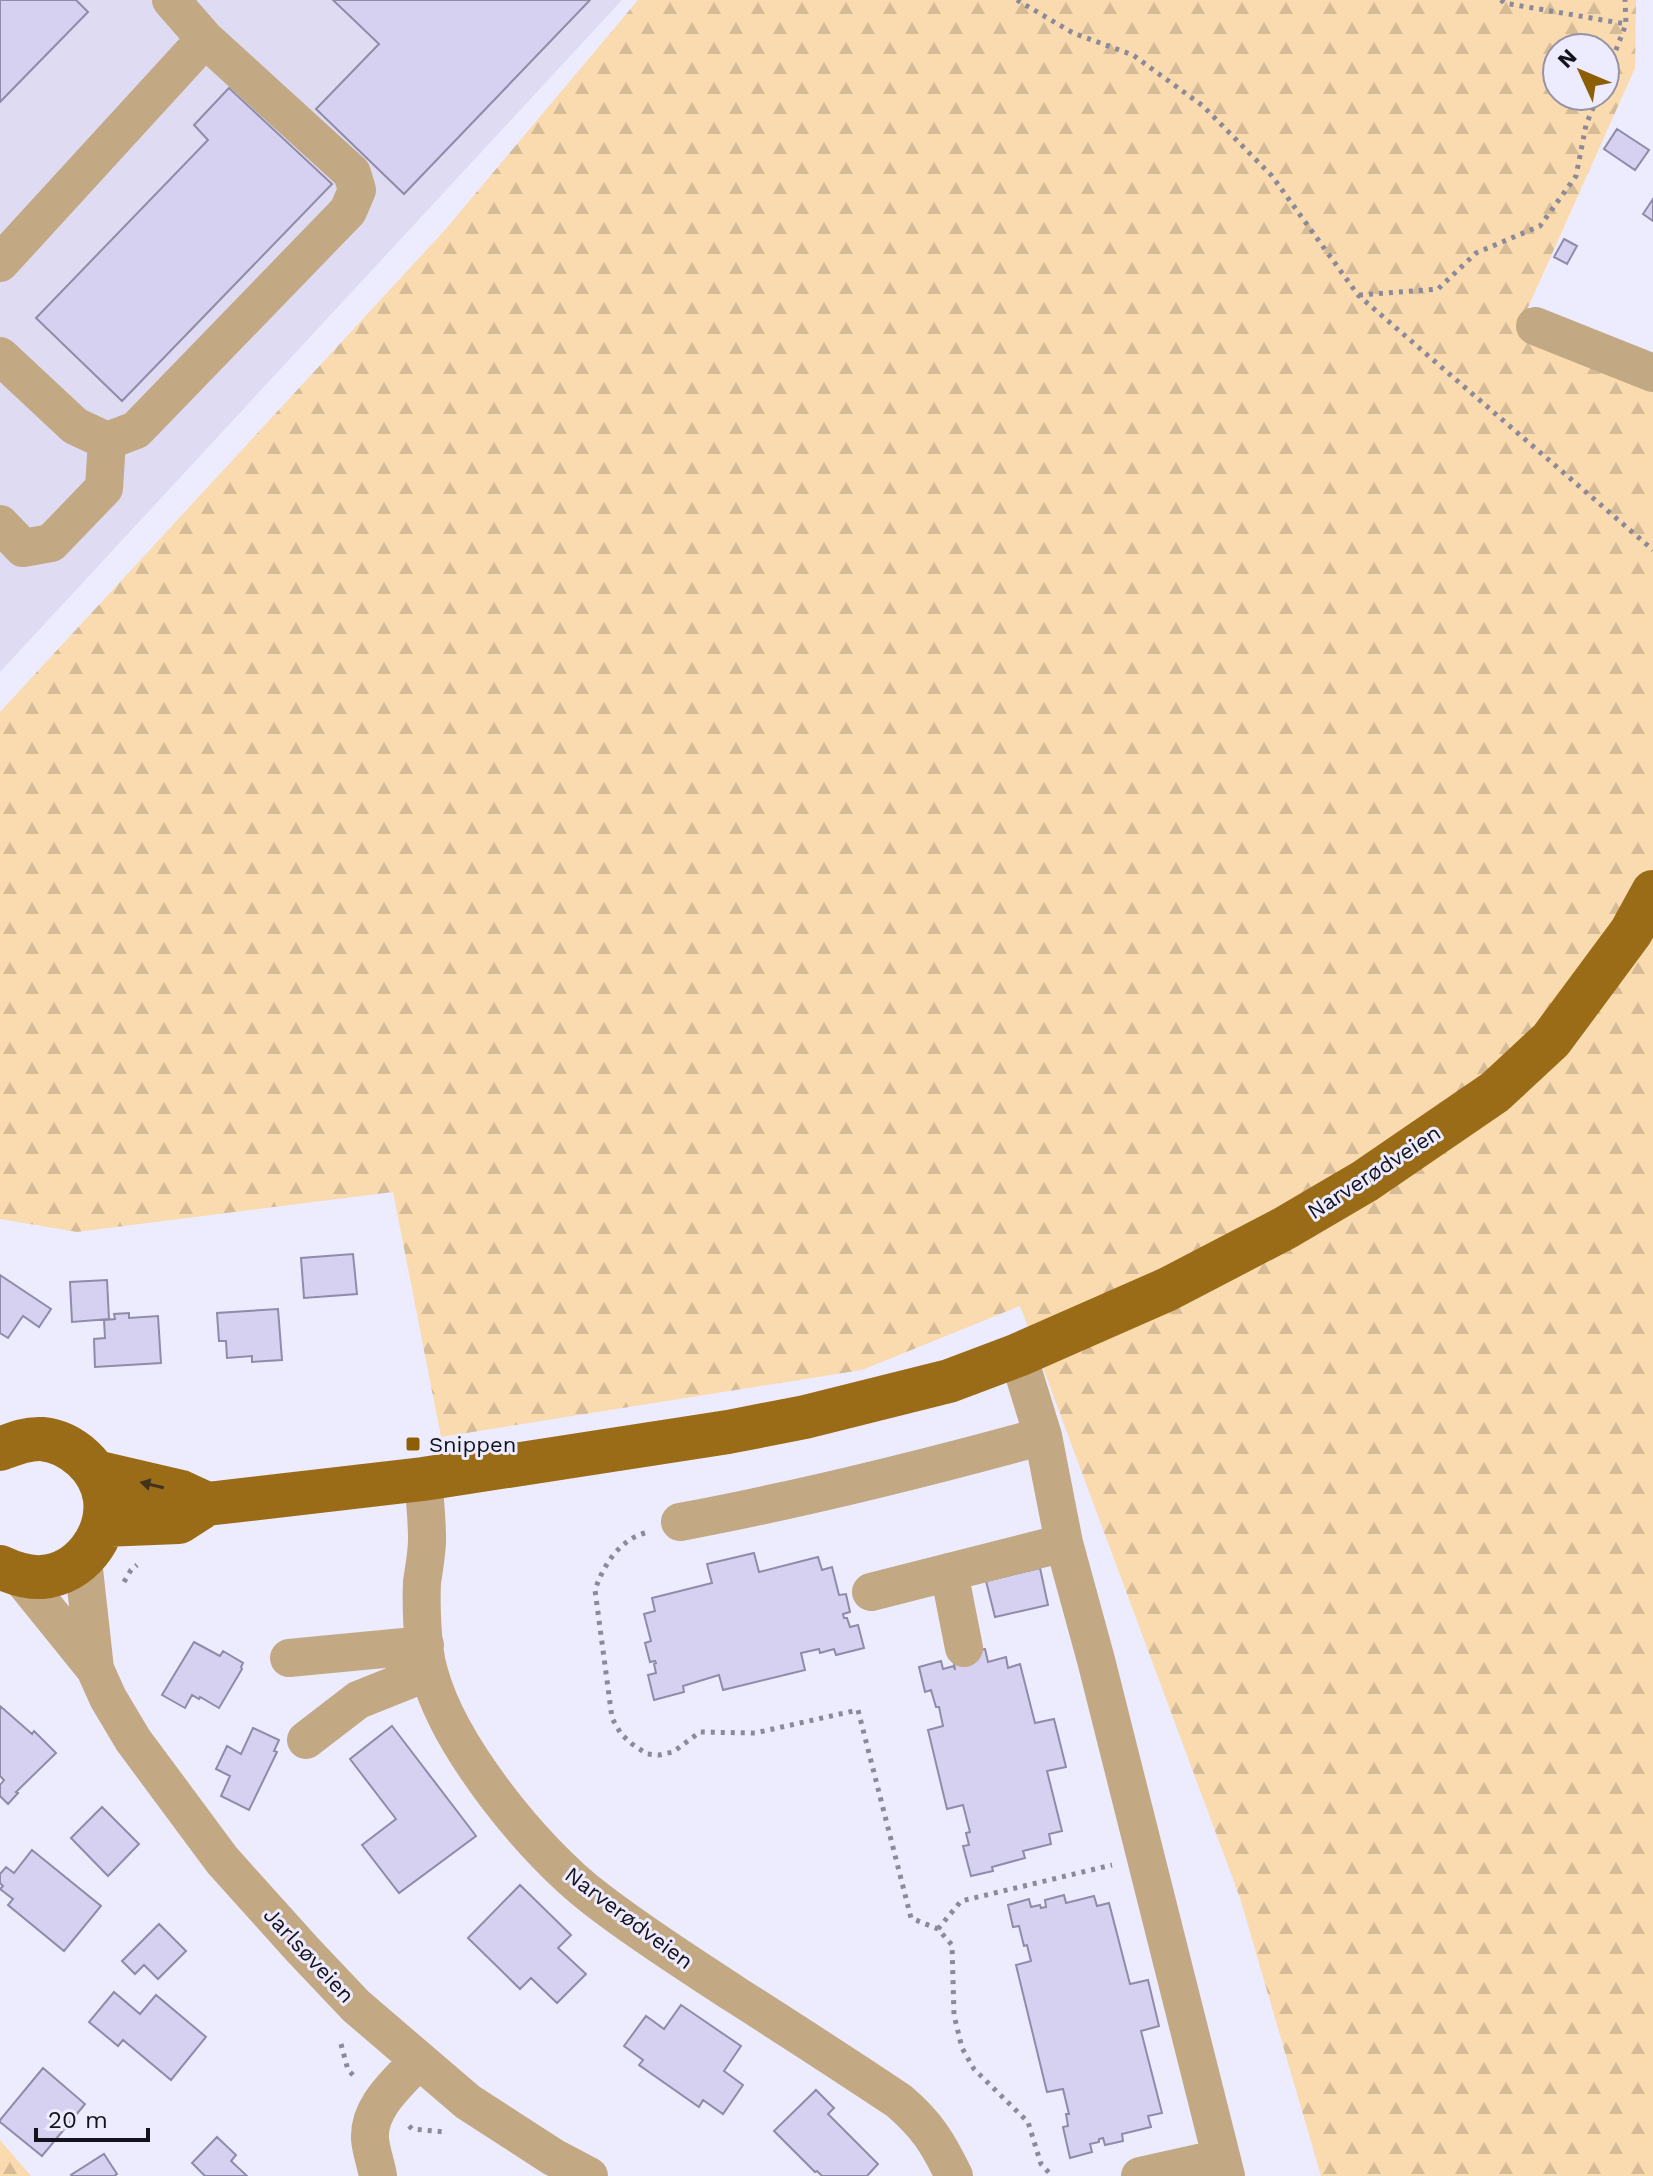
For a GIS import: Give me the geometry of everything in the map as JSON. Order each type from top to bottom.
[{"type":"main road","name":"Narverødveien","points":[[10,1571],[42,1577],[63,1572],[93,1542],[179,1522],[207,1504],[423,1479],[728,1432],[805,1417],[949,1381],[1018,1355],[1168,1289],[1285,1228],[1365,1181],[1495,1092],[1551,1040],[1631,932],[1653,892]]},
{"type":"main road","name":"Narverødveien","points":[[0,1449],[20,1441],[42,1439],[63,1444],[82,1456],[95,1472],[181,1492],[207,1504]]},
{"type":"main road","points":[[93,1542],[105,1498],[95,1472]]},
{"type":"street","points":[[0,356],[75,426],[107,441],[136,430],[348,211],[357,190],[352,173],[205,39],[171,0]]},
{"type":"street","points":[[0,263],[205,39]]},
{"type":"street","points":[[1535,326],[1653,373]]},
{"type":"street","points":[[0,524],[23,548],[51,543],[104,488],[107,441]]},
{"type":"street","points":[[1018,1355],[1043,1436],[1064,1543],[1223,2167],[1140,2176]]},
{"type":"street","points":[[680,1522],[789,1501],[940,1465],[1043,1436]]},
{"type":"street","name":"Narverødveien","points":[[423,1479],[427,1541],[422,1585],[427,1658],[442,1706],[458,1737],[506,1808],[553,1861],[594,1898],[661,1946],[899,2101],[920,2119],[940,2146],[954,2176]]},
{"type":"street","name":"Jarlsøveien","points":[[93,1542],[95,1669]]},
{"type":"street","points":[[871,1592],[1064,1543]]},
{"type":"street","name":"Jarlsøveien","points":[[10,1571],[95,1669],[133,1740],[222,1860],[345,1995],[468,2102],[553,2157],[589,2176]]},
{"type":"street","points":[[949,1572],[964,1648]]},
{"type":"street","points":[[289,1658],[427,1658]]},
{"type":"street","points":[[306,1740],[358,1700],[427,1658]]},
{"type":"street","points":[[378,2176],[370,2139],[373,2115],[418,2061]]},
{"type":"path","points":[[1017,0],[1073,33],[1133,55],[1203,106],[1272,176],[1358,295],[1653,550]]},
{"type":"path","points":[[1501,0],[1626,24]]},
{"type":"path","points":[[1621,37],[1626,24],[1625,0]]},
{"type":"path","points":[[1358,295],[1438,289],[1476,253],[1540,226],[1576,176],[1591,112]]},
{"type":"path","points":[[680,1522],[638,1535],[616,1551],[600,1574],[595,1590],[612,1718],[621,1734],[647,1754],[659,1755],[673,1752],[700,1732],[755,1733],[858,1710],[911,1918],[938,1929],[952,1945],[954,2015],[962,2048],[974,2069],[1028,2122],[1041,2164],[1052,2176]]},
{"type":"path","points":[[938,1929],[961,1901],[1144,1857]]},
{"type":"shaded area","points":[[0,0],[622,0],[0,672]]},
{"type":"green space","points":[[638,0],[1636,0],[1635,68],[1621,99],[1621,32],[1541,32],[1541,112],[1615,112],[1518,330],[1653,391],[1653,2176],[1321,2176],[1240,1898],[1020,1306],[862,1370],[441,1437],[393,1192],[77,1232],[0,1219],[0,712],[444,231]]},
{"type":"green space","points":[[0,2140],[31,2176],[0,2176]]},
{"type":"building","points":[[0,0],[76,0],[88,12],[0,102]]},
{"type":"building","points":[[333,0],[590,0],[404,194],[316,109],[379,44]]},
{"type":"building","points":[[229,88],[332,184],[122,401],[36,318],[208,140],[194,125]]},
{"type":"building","points":[[1617,129],[1649,150],[1635,170],[1604,149]]},
{"type":"building","points":[[1653,199],[1653,221],[1643,214]]},
{"type":"building","points":[[1564,239],[1577,246],[1567,264],[1554,257]]},
{"type":"building","points":[[353,1254],[357,1294],[304,1298],[301,1258]]},
{"type":"building","points":[[0,1275],[51,1309],[39,1327],[23,1316],[8,1338],[0,1333]]},
{"type":"building","points":[[107,1280],[109,1319],[72,1322],[70,1282]]},
{"type":"building","points":[[278,1309],[282,1360],[252,1362],[252,1356],[227,1358],[226,1341],[219,1341],[217,1313]]},
{"type":"building","points":[[129,1313],[129,1318],[158,1316],[161,1363],[95,1367],[94,1339],[105,1338],[104,1320],[115,1319],[114,1314]]},
{"type":"building","points":[[754,1553],[759,1572],[818,1557],[822,1570],[832,1567],[839,1595],[846,1594],[850,1612],[843,1614],[844,1618],[847,1618],[850,1627],[858,1625],[864,1648],[836,1655],[834,1649],[801,1653],[805,1670],[723,1690],[719,1675],[683,1686],[684,1692],[654,1700],[648,1675],[656,1673],[656,1663],[650,1662],[645,1643],[651,1641],[644,1614],[655,1611],[652,1598],[712,1583],[707,1564]]},
{"type":"building","points":[[1040,1568],[1048,1605],[995,1617],[986,1581]]},
{"type":"building","points":[[194,1642],[220,1656],[223,1651],[243,1663],[219,1708],[192,1695],[185,1708],[162,1695]]},
{"type":"building","points":[[985,1649],[988,1662],[1006,1657],[1008,1668],[1020,1664],[1035,1723],[1054,1719],[1066,1767],[1047,1771],[1062,1831],[1049,1834],[1051,1844],[1023,1851],[1025,1858],[971,1876],[963,1846],[969,1845],[966,1833],[970,1832],[963,1805],[947,1809],[928,1730],[943,1726],[939,1707],[936,1707],[931,1690],[925,1692],[919,1667],[941,1661],[943,1669],[954,1666],[955,1670],[953,1657]]},
{"type":"building","points":[[0,1706],[32,1734],[34,1731],[56,1753],[8,1804],[0,1796],[0,1785],[4,1780],[0,1776]]},
{"type":"building","points":[[392,1726],[476,1836],[399,1893],[362,1845],[396,1819],[350,1759]]},
{"type":"building","points":[[253,1728],[279,1740],[274,1751],[277,1752],[249,1810],[221,1796],[230,1776],[216,1769],[227,1746],[241,1754]]},
{"type":"building","points":[[102,1807],[139,1844],[108,1876],[71,1838]]},
{"type":"building","points":[[32,1850],[101,1906],[64,1951],[8,1905],[13,1899],[0,1889],[3,1886],[0,1874],[6,1867],[14,1873]]},
{"type":"building","points":[[520,1885],[571,1935],[558,1948],[586,1974],[557,2003],[531,1978],[520,1989],[468,1938]]},
{"type":"building","points":[[1064,1895],[1066,1903],[1094,1896],[1097,1906],[1109,1903],[1130,1984],[1148,1980],[1159,2026],[1141,2031],[1162,2113],[1148,2116],[1151,2127],[1122,2134],[1123,2141],[1105,2145],[1103,2138],[1099,2139],[1099,2142],[1090,2144],[1092,2152],[1070,2158],[1063,2127],[1068,2126],[1066,2114],[1069,2114],[1063,2089],[1047,2092],[1016,1965],[1031,1961],[1019,1926],[1013,1927],[1008,1905],[1029,1899],[1031,1907],[1040,1905],[1041,1908],[1046,1907],[1045,1900]]},
{"type":"building","points":[[159,1924],[186,1951],[158,1979],[144,1965],[135,1974],[122,1961]]},
{"type":"building","points":[[114,1992],[140,2014],[156,1995],[206,2037],[171,2080],[123,2040],[118,2046],[89,2022]]},
{"type":"building","points":[[681,2005],[741,2046],[724,2071],[743,2085],[723,2114],[703,2100],[699,2107],[639,2065],[643,2060],[624,2046],[646,2016],[664,2029]]},
{"type":"building","points":[[43,2068],[85,2104],[42,2156],[0,2120]]},
{"type":"building","points":[[816,2090],[834,2108],[828,2114],[878,2164],[867,2176],[822,2176],[774,2131]]},
{"type":"building","points":[[217,2137],[236,2155],[231,2161],[247,2176],[205,2176],[192,2163]]},
{"type":"building","points":[[104,2154],[117,2174],[114,2176],[71,2175]]},
{"type":"place","name":"Snippen","points":[[413,1444]]}]
